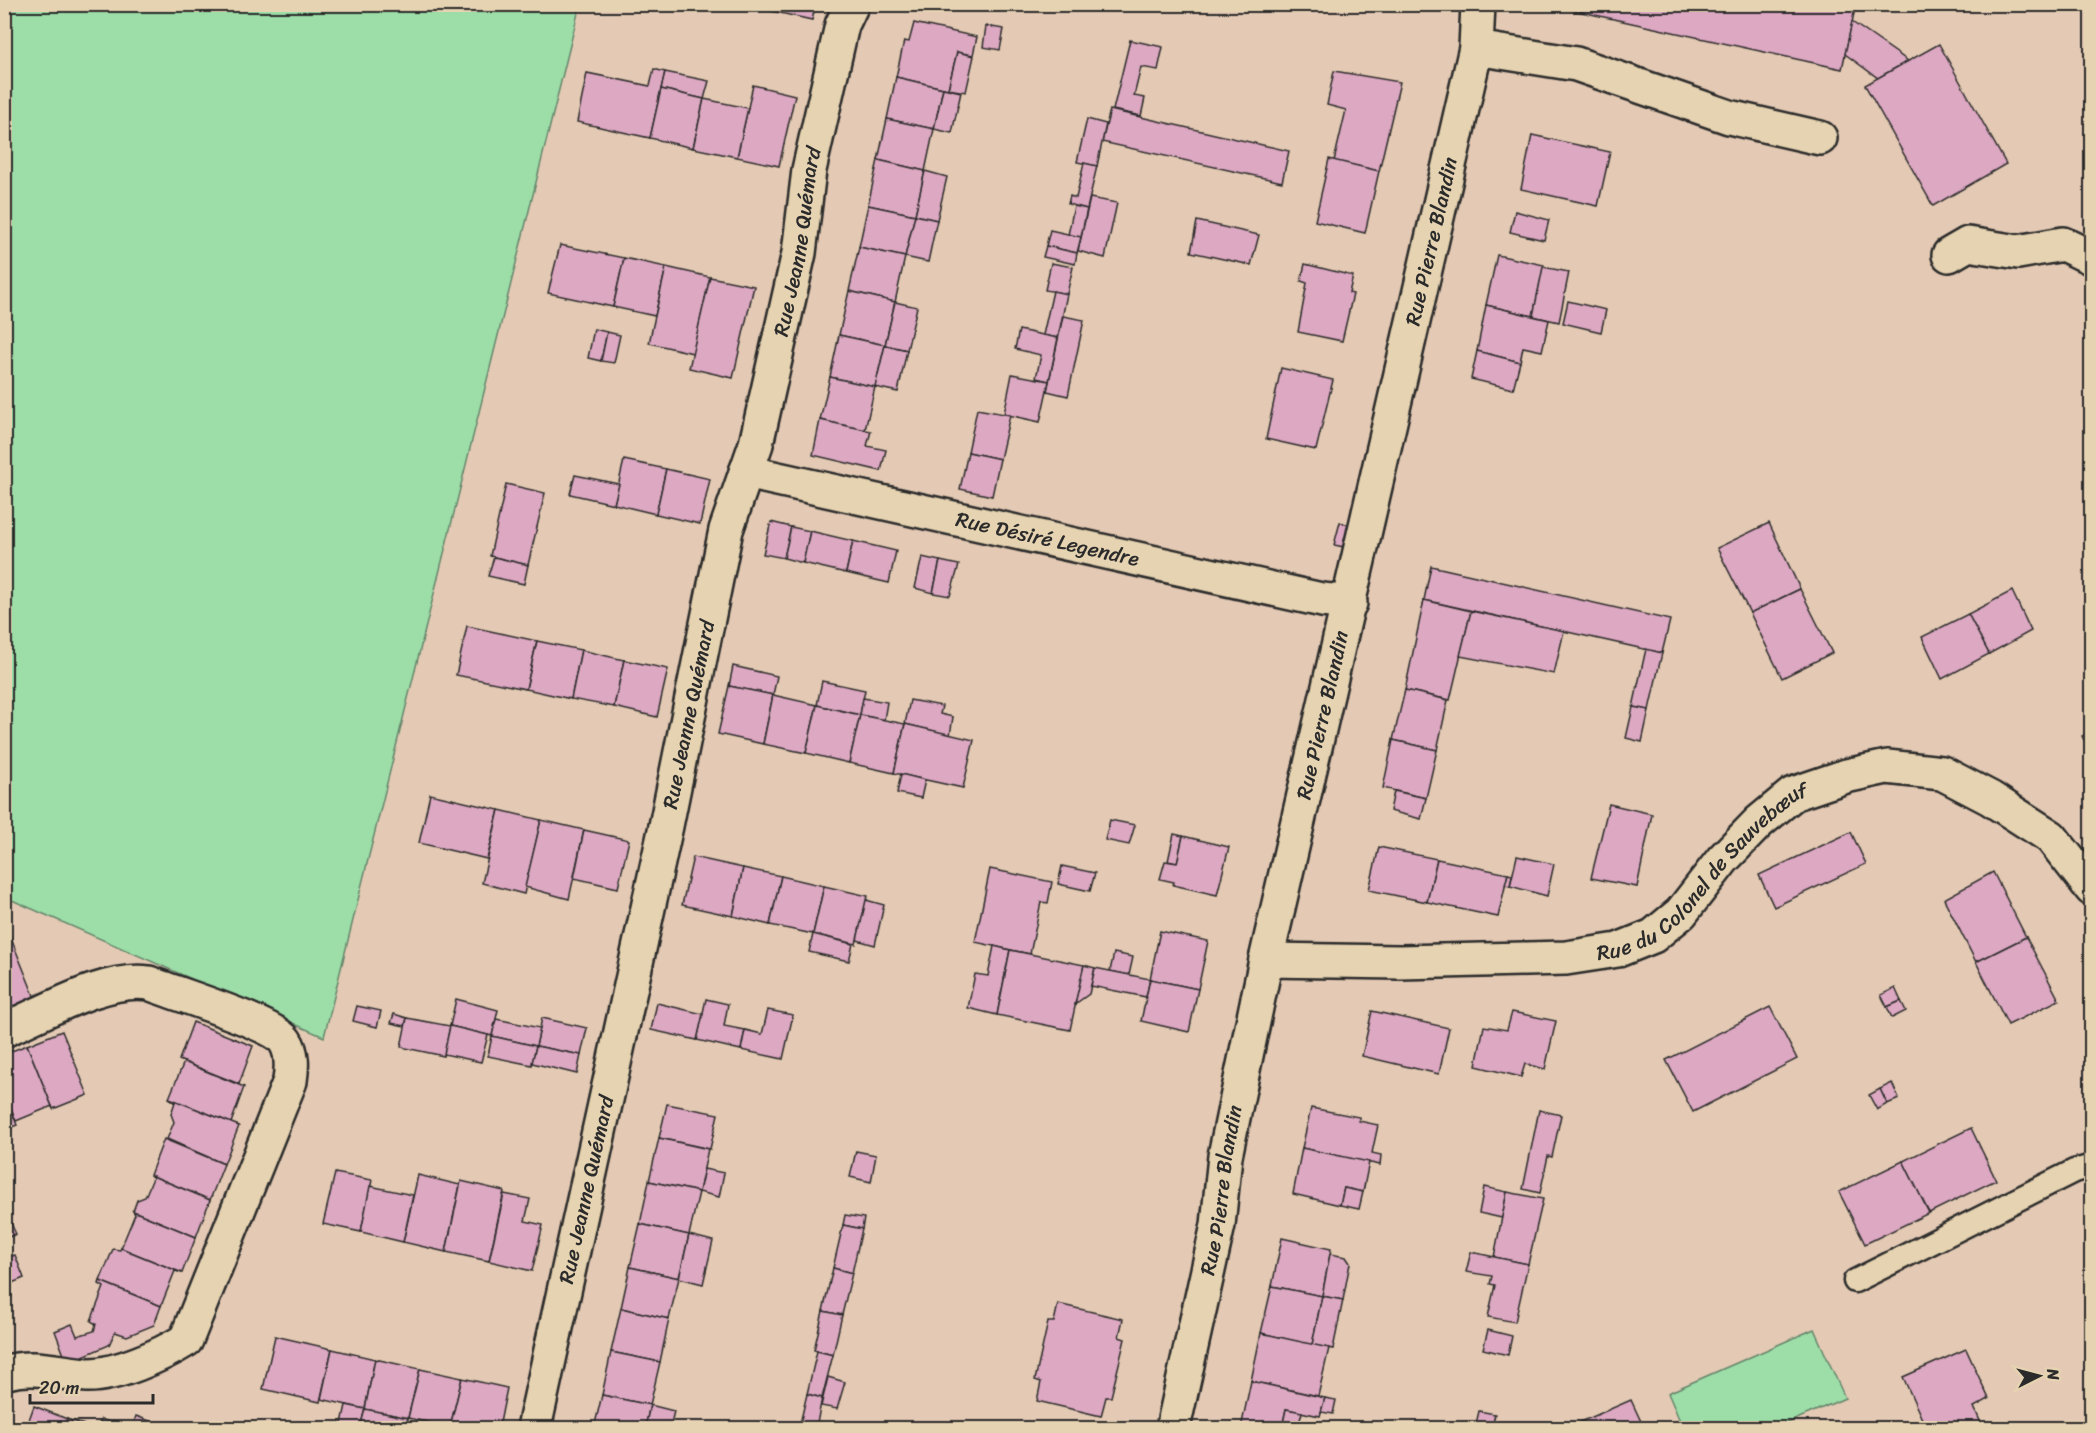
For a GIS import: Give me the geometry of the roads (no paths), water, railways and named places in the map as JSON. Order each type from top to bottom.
[{"type":"street","name":"Rue Jeanne Quémard","points":[[534,1428],[666,826],[726,530],[756,444],[799,253],[809,170],[842,25],[852,4]]},
{"type":"street","name":"Rue Pierre Blandin","points":[[1173,1428],[1218,1225],[1225,1156],[1266,960],[1476,48],[1478,4]]},
{"type":"street","points":[[1476,48],[1576,64],[1729,117],[1820,138]]},
{"type":"street","points":[[1949,255],[1968,244],[2018,252],[2063,244],[2091,258]]},
{"type":"street","name":"Rue Désiré Legendre","points":[[746,472],[1322,600],[1350,603]]},
{"type":"street","name":"Rue du Colonel de Sauvebœuf","points":[[1266,960],[1400,962],[1566,958],[1618,950],[1653,936],[1681,913],[1723,859],[1759,822],[1793,794],[1846,776],[1887,767],[1942,773],[1990,798],[2051,837],[2085,878],[2091,889]]},
{"type":"street","points":[[4,1029],[92,993],[132,980],[148,983],[258,1024],[284,1039],[292,1062],[291,1081],[186,1340],[165,1353],[134,1365],[90,1375],[18,1369],[4,1373]]},
{"type":"lane","points":[[1855,1281],[2074,1171],[2091,1166]]}]
